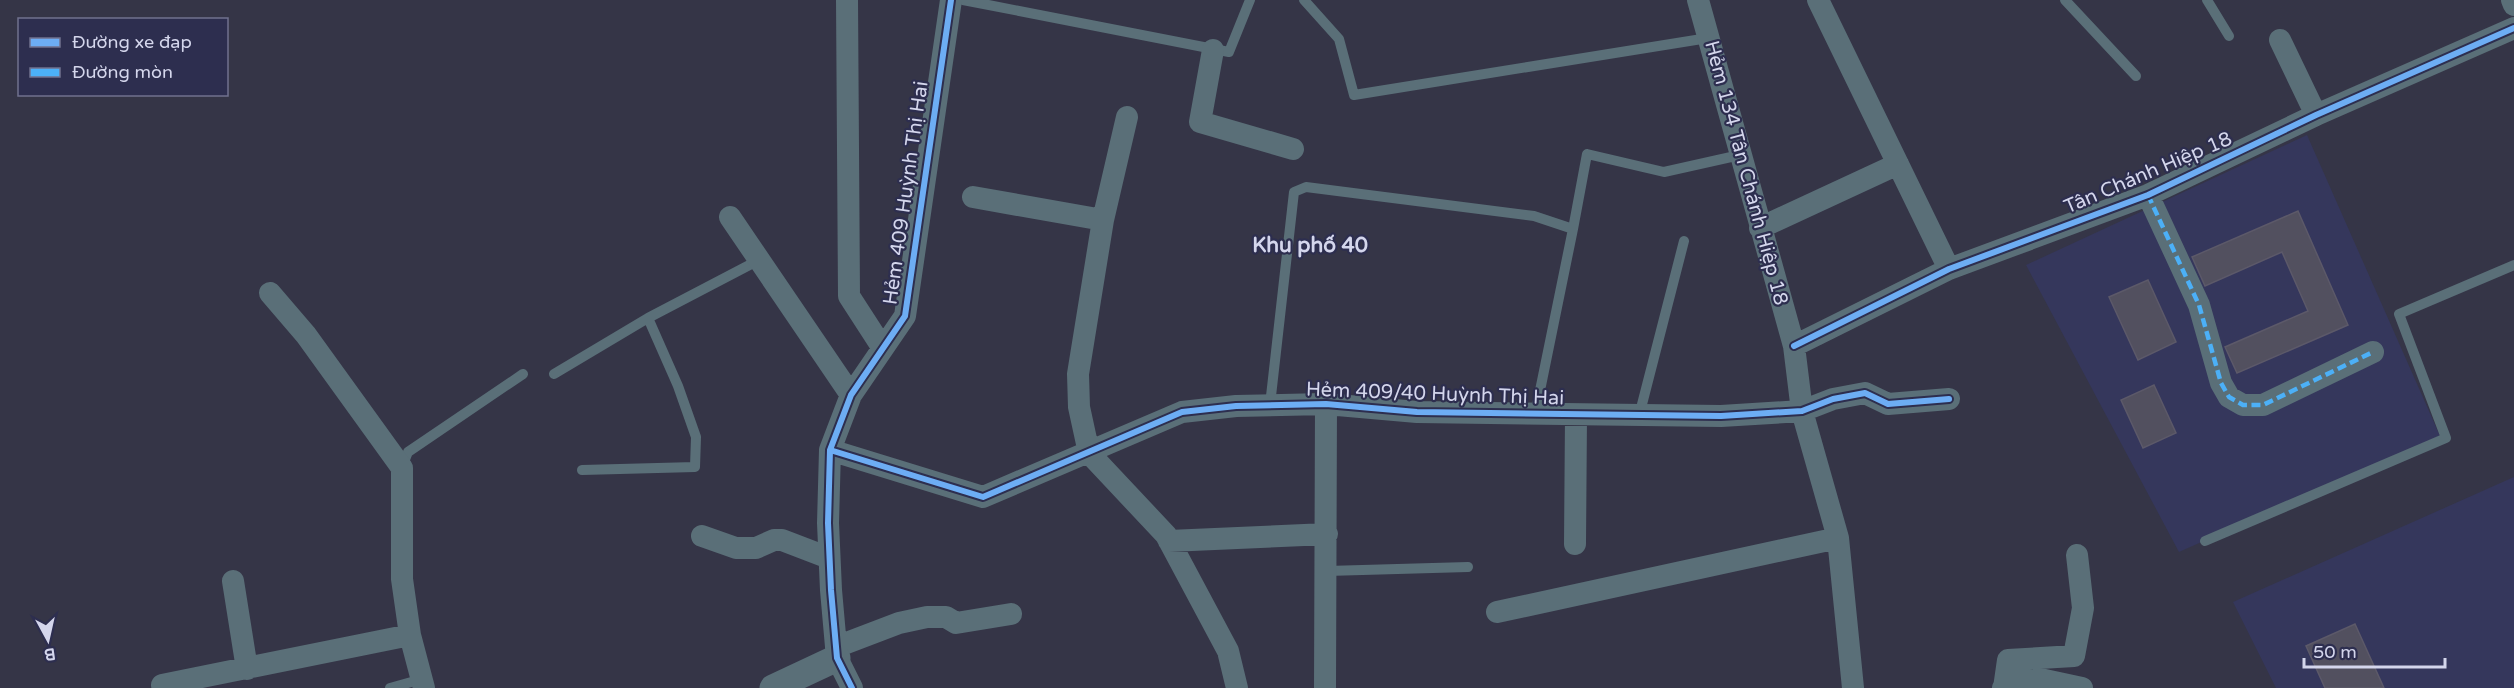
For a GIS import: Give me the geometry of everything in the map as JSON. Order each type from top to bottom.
[{"type":"street","points":[[847,0],[849,296],[882,347]]},
{"type":"street","name":"Hẻm 409 Huỳnh Thị Hai","points":[[837,652],[829,558],[830,450],[851,395],[905,316],[951,0]]},
{"type":"street","name":"Hẻm 134 Tân Chánh Hiệp 18","points":[[1698,0],[1794,346],[1802,411],[1838,538],[1852,688]]},
{"type":"street","points":[[1818,0],[1949,269]]},
{"type":"street","points":[[2512,0],[2514,5]]},
{"type":"street","name":"Tân Chánh Hiệp 18","points":[[1794,346],[1949,269],[2148,195],[2316,115],[2514,28]]},
{"type":"street","points":[[2280,40],[2316,115]]},
{"type":"street","points":[[1213,50],[1200,122],[1293,149]]},
{"type":"street","points":[[1127,117],[1103,220],[1078,374],[1079,407],[1089,453],[1169,541],[1228,651],[1237,688]]},
{"type":"street","points":[[1761,228],[1898,164]]},
{"type":"street","points":[[2148,195],[2199,305],[2221,383],[2229,397],[2243,405],[2263,405],[2373,352]]},
{"type":"street","points":[[973,197],[1103,220]]},
{"type":"street","points":[[730,217],[851,395]]},
{"type":"street","points":[[270,293],[306,335],[402,468],[402,579],[410,635],[423,683]]},
{"type":"street","name":"Hẻm 409/40 Huỳnh Thị Hai","points":[[830,450],[983,497],[1182,412],[1270,405],[1326,404],[1418,412],[1576,416],[1721,416],[1802,411],[1833,399],[1865,393],[1888,404],[1949,399]]},
{"type":"street","points":[[1325,688],[1326,404]]},
{"type":"street","points":[[1575,544],[1576,416]]},
{"type":"street","points":[[1169,541],[1327,534]]},
{"type":"street","points":[[702,536],[736,548],[756,548],[774,540],[782,540],[829,558]]},
{"type":"street","points":[[1497,612],[1838,538]]},
{"type":"street","points":[[2003,688],[2007,660],[2074,656],[2083,608],[2077,555]]},
{"type":"street","points":[[233,581],[247,669]]},
{"type":"street","points":[[773,688],[837,652],[899,623],[927,616],[945,617],[956,623],[1011,614]]},
{"type":"street","points":[[162,685],[410,635]]},
{"type":"street","points":[[837,652],[852,688]]},
{"type":"street","points":[[2003,688],[2026,676],[2082,688]]},
{"type":"lane","points":[[963,0],[1229,52],[1250,0]]},
{"type":"lane","points":[[1304,0],[1339,39],[1354,94],[1708,38]]},
{"type":"lane","points":[[2065,0],[2136,76]]},
{"type":"lane","points":[[2207,0],[2229,36]]},
{"type":"lane","points":[[1535,415],[1587,154],[1664,172],[1740,155]]},
{"type":"lane","points":[[1270,405],[1294,192],[1306,187],[1534,216],[1573,229]]},
{"type":"lane","points":[[1639,416],[1684,242]]},
{"type":"lane","points":[[554,374],[648,318],[759,260]]},
{"type":"lane","points":[[2205,541],[2446,438],[2399,314],[2514,265]]},
{"type":"lane","points":[[582,470],[695,467],[696,436],[678,386],[648,318]]},
{"type":"lane","points":[[402,468],[408,452],[523,374]]},
{"type":"lane","points":[[1327,571],[1468,567]]},
{"type":"lane","points":[[390,688],[423,683]]},
{"type":"shaded area","points":[[2307,135],[2440,436],[2179,552],[2026,265]]},
{"type":"shaded area","points":[[2514,477],[2514,688],[2276,688],[2233,602]]},
{"type":"building","points":[[2298,211],[2348,325],[2237,373],[2225,347],[2308,311],[2282,252],[2205,286],[2192,257]]},
{"type":"building","points":[[2148,280],[2176,342],[2138,360],[2109,297]]},
{"type":"building","points":[[2154,385],[2176,433],[2143,448],[2121,400]]},
{"type":"building","points":[[2355,624],[2384,688],[2325,688],[2306,646]]},
{"type":"marked path","points":[[2148,195],[2199,305],[2221,383],[2229,397],[2243,405],[2263,405],[2373,352]]},
{"type":"cycle path","points":[[852,688],[837,658],[828,523],[830,450],[851,395],[905,316],[951,0]]},
{"type":"cycle path","points":[[1794,346],[1949,269],[2148,195],[2316,115],[2514,28]]},
{"type":"cycle path","points":[[830,450],[983,497],[1182,412],[1236,406],[1326,404],[1417,412],[1721,416],[1802,411],[1833,399],[1865,393],[1888,404],[1949,399]]},
{"type":"district","name":"Khu phố 40","points":[[1310,245]]}]
